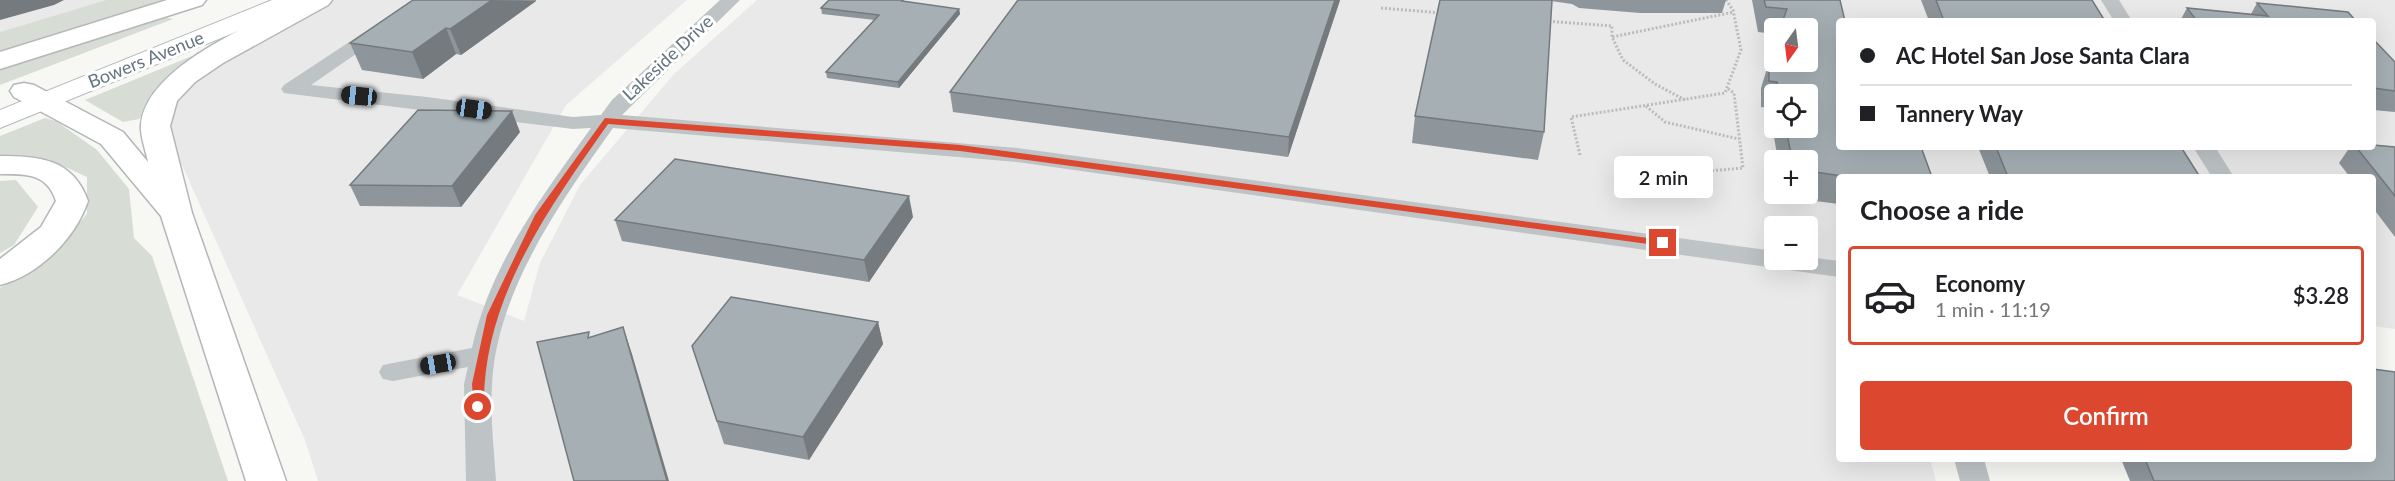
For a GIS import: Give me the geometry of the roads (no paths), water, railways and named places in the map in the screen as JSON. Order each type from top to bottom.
[{"type":"highway","points":[[0,61],[193,0]]},
{"type":"highway","points":[[267,481],[176,213],[155,126],[163,99],[185,76],[213,57],[319,0]]},
{"type":"highway","points":[[23,97],[112,138],[176,213]]},
{"type":"highway","points":[[0,165],[25,167],[54,174],[65,183],[72,201],[63,224],[48,239],[0,274]]},
{"type":"main road","name":"Bowers Avenue","points":[[0,120],[23,97],[251,0]]},
{"type":"main road","name":"Bowers Avenue","points":[[23,97],[293,0]]},
{"type":"street","points":[[425,0],[291,89],[428,103],[573,123],[605,121],[994,152],[1764,258]]},
{"type":"street","name":"Lakeside Drive","points":[[482,481],[478,384],[492,315],[540,215],[619,104],[731,0]]},
{"type":"street","points":[[2110,0],[2121,18]]},
{"type":"street","points":[[2206,150],[2221,174]]},
{"type":"street","points":[[1818,265],[1836,268]]},
{"type":"street","points":[[393,372],[484,355]]},
{"type":"street","points":[[1970,462],[1975,481]]}]
